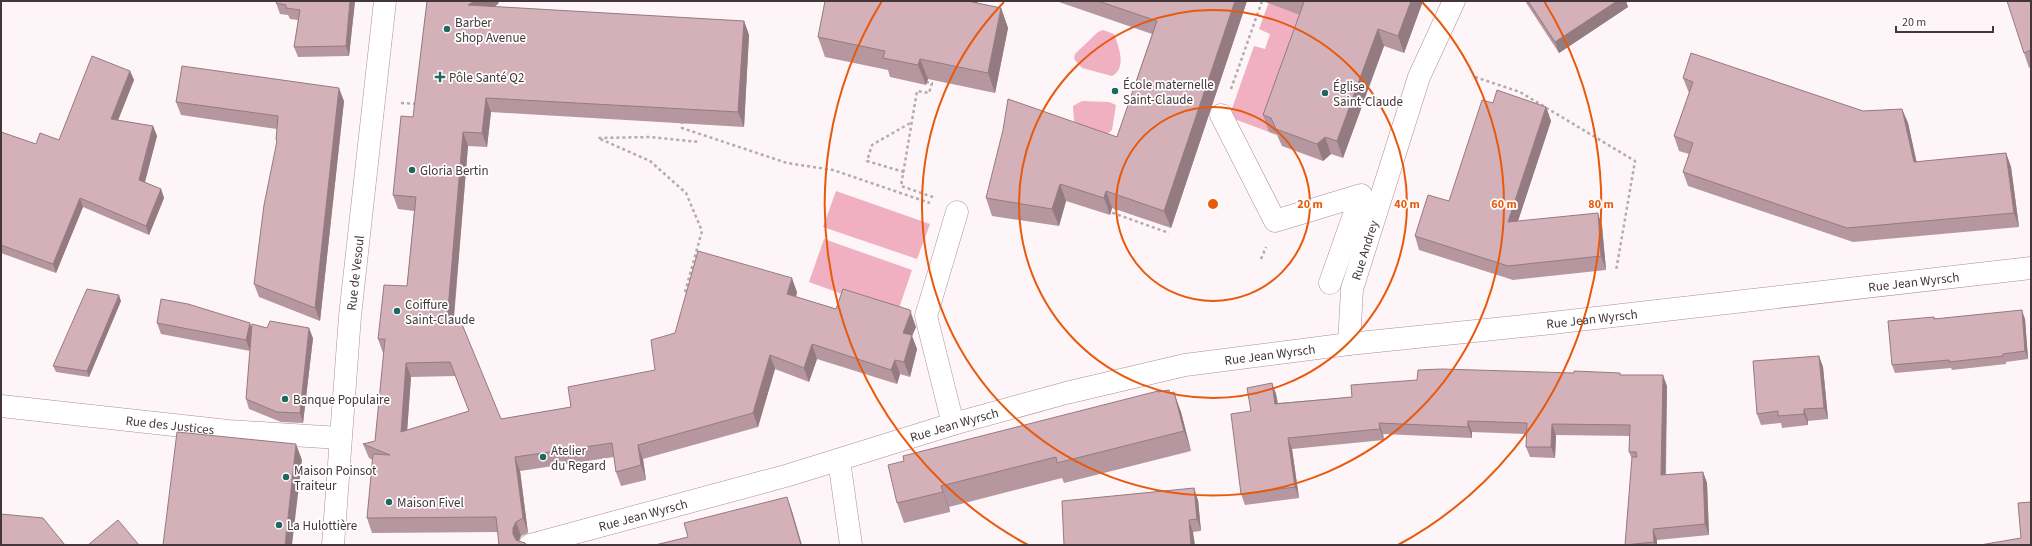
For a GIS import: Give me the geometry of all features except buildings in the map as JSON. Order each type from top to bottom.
[{"type":"street","name":"Rue de Vesoul","points":[[333,545],[350,316],[385,1]]},
{"type":"street","name":"Rue Andrey","points":[[1349,344],[1352,289],[1420,77],[1454,1]]},
{"type":"street","points":[[1221,115],[1275,221],[1361,195],[1330,283]]},
{"type":"street","points":[[949,209],[926,316],[953,424]]},
{"type":"street","name":"Rue Jean Wyrsch","points":[[530,545],[789,475],[953,424],[1066,393],[1185,365],[1349,344],[1552,323],[2031,268]]},
{"type":"street","name":"Rue des Justices","points":[[1,406],[228,431],[340,438]]},
{"type":"street","points":[[839,460],[851,545]]},
{"type":"path","points":[[1221,115],[1262,1]]},
{"type":"path","points":[[1475,77],[1520,92],[1635,161],[1616,271]]},
{"type":"path","points":[[926,82],[932,83],[929,93],[917,91],[901,186],[936,198],[949,209]]},
{"type":"path","points":[[374,102],[421,105]]},
{"type":"path","points":[[682,120],[682,128],[788,163],[833,170],[949,209]]},
{"type":"path","points":[[904,172],[868,161],[872,144],[912,121]]},
{"type":"path","points":[[685,292],[702,231],[686,193],[650,161],[598,138],[650,137],[699,142]]},
{"type":"path","points":[[1117,203],[1113,213],[1169,233]]},
{"type":"shaded area","points":[[1269,2],[1311,19],[1269,132],[1229,117],[1254,46],[1265,49],[1270,34],[1259,29]]},
{"type":"shaded area","points":[[1103,30],[1114,34],[1120,51],[1121,63],[1117,72],[1112,76],[1082,68],[1074,59],[1075,54],[1098,32]]},
{"type":"shaded area","points":[[1082,101],[1109,102],[1116,105],[1112,130],[1108,134],[1080,126],[1074,121],[1073,106]]},
{"type":"shaded area","points":[[836,191],[930,224],[917,259],[823,227]]},
{"type":"shaded area","points":[[824,239],[912,270],[897,314],[809,282]]},
{"type":"place","name":"Barber Shop Avenue","points":[[447,29]]},
{"type":"place","name":"Pôle Santé Q2","points":[[440,77]]},
{"type":"place","name":"École maternelle Saint-Claude","points":[[1115,91]]},
{"type":"place","name":"Église Saint-Claude","points":[[1325,93]]},
{"type":"place","name":"Gloria Bertin","points":[[412,170]]},
{"type":"place","name":"Coiffure Saint-Claude","points":[[397,311]]},
{"type":"place","name":"Banque Populaire","points":[[285,399]]},
{"type":"place","name":"Atelier du Regard","points":[[543,457]]},
{"type":"place","name":"Maison Poinsot Traiteur","points":[[286,477]]},
{"type":"place","name":"Maison Fivel","points":[[389,502]]},
{"type":"place","name":"La Hulottière","points":[[279,525]]}]
